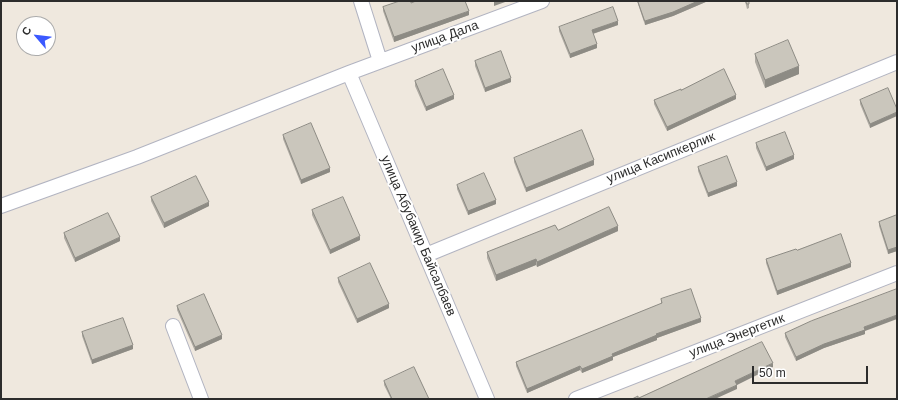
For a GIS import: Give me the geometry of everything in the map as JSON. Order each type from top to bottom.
[{"type":"street","points":[[361,1],[380,61]]},
{"type":"street","name":"улица Дала","points":[[1,206],[137,157],[380,61],[542,1]]},
{"type":"street","name":"улица Касипкерлик","points":[[426,255],[897,62]]},
{"type":"street","name":"улица Абубакир Байсалбаев","points":[[349,73],[487,399]]},
{"type":"street","name":"улица Энергетик","points":[[576,399],[897,273]]},
{"type":"street","points":[[173,326],[202,399]]},
{"type":"building","points":[[400,1],[411,1],[411,3],[416,1],[465,1],[469,11],[394,37],[383,7]]},
{"type":"building","points":[[638,1],[698,1],[673,12],[645,21]]},
{"type":"building","points":[[613,7],[618,21],[592,30],[597,44],[570,54],[559,27]]},
{"type":"building","points":[[788,40],[799,66],[765,80],[755,54]]},
{"type":"building","points":[[501,51],[511,78],[485,88],[475,61]]},
{"type":"building","points":[[443,69],[454,95],[426,107],[415,81]]},
{"type":"building","points":[[724,69],[736,95],[667,127],[654,100],[681,90]]},
{"type":"building","points":[[888,88],[897,112],[870,124],[860,100]]},
{"type":"building","points":[[311,123],[330,168],[301,180],[283,135]]},
{"type":"building","points":[[582,130],[594,160],[526,188],[514,158]]},
{"type":"building","points":[[785,132],[794,155],[766,167],[756,143]]},
{"type":"building","points":[[727,156],[737,182],[708,193],[698,167]]},
{"type":"building","points":[[484,173],[496,200],[468,211],[457,185]]},
{"type":"building","points":[[196,176],[209,202],[164,223],[151,197]]},
{"type":"building","points":[[343,197],[360,236],[330,250],[312,210]]},
{"type":"building","points":[[609,207],[618,226],[537,262],[536,259],[496,275],[487,252],[555,225],[558,230]]},
{"type":"building","points":[[108,213],[120,237],[75,258],[64,233]]},
{"type":"building","points":[[897,215],[897,247],[888,250],[879,222]]},
{"type":"building","points":[[841,234],[851,263],[777,291],[766,259],[796,249],[797,250]]},
{"type":"building","points":[[370,263],[389,304],[357,319],[338,278]]},
{"type":"building","points":[[691,289],[701,318],[656,334],[657,335],[612,354],[613,356],[582,369],[580,366],[527,389],[516,362],[662,303],[661,299]]},
{"type":"building","points":[[897,289],[897,315],[864,327],[865,330],[824,344],[796,357],[785,333],[811,321]]},
{"type":"building","points":[[204,294],[222,335],[195,347],[177,306]]},
{"type":"building","points":[[123,318],[133,345],[92,360],[82,332]]},
{"type":"building","points":[[762,342],[773,363],[735,381],[737,385],[706,399],[632,399],[638,396],[638,398]]},
{"type":"building","points":[[414,367],[429,399],[392,399],[384,381]]}]
